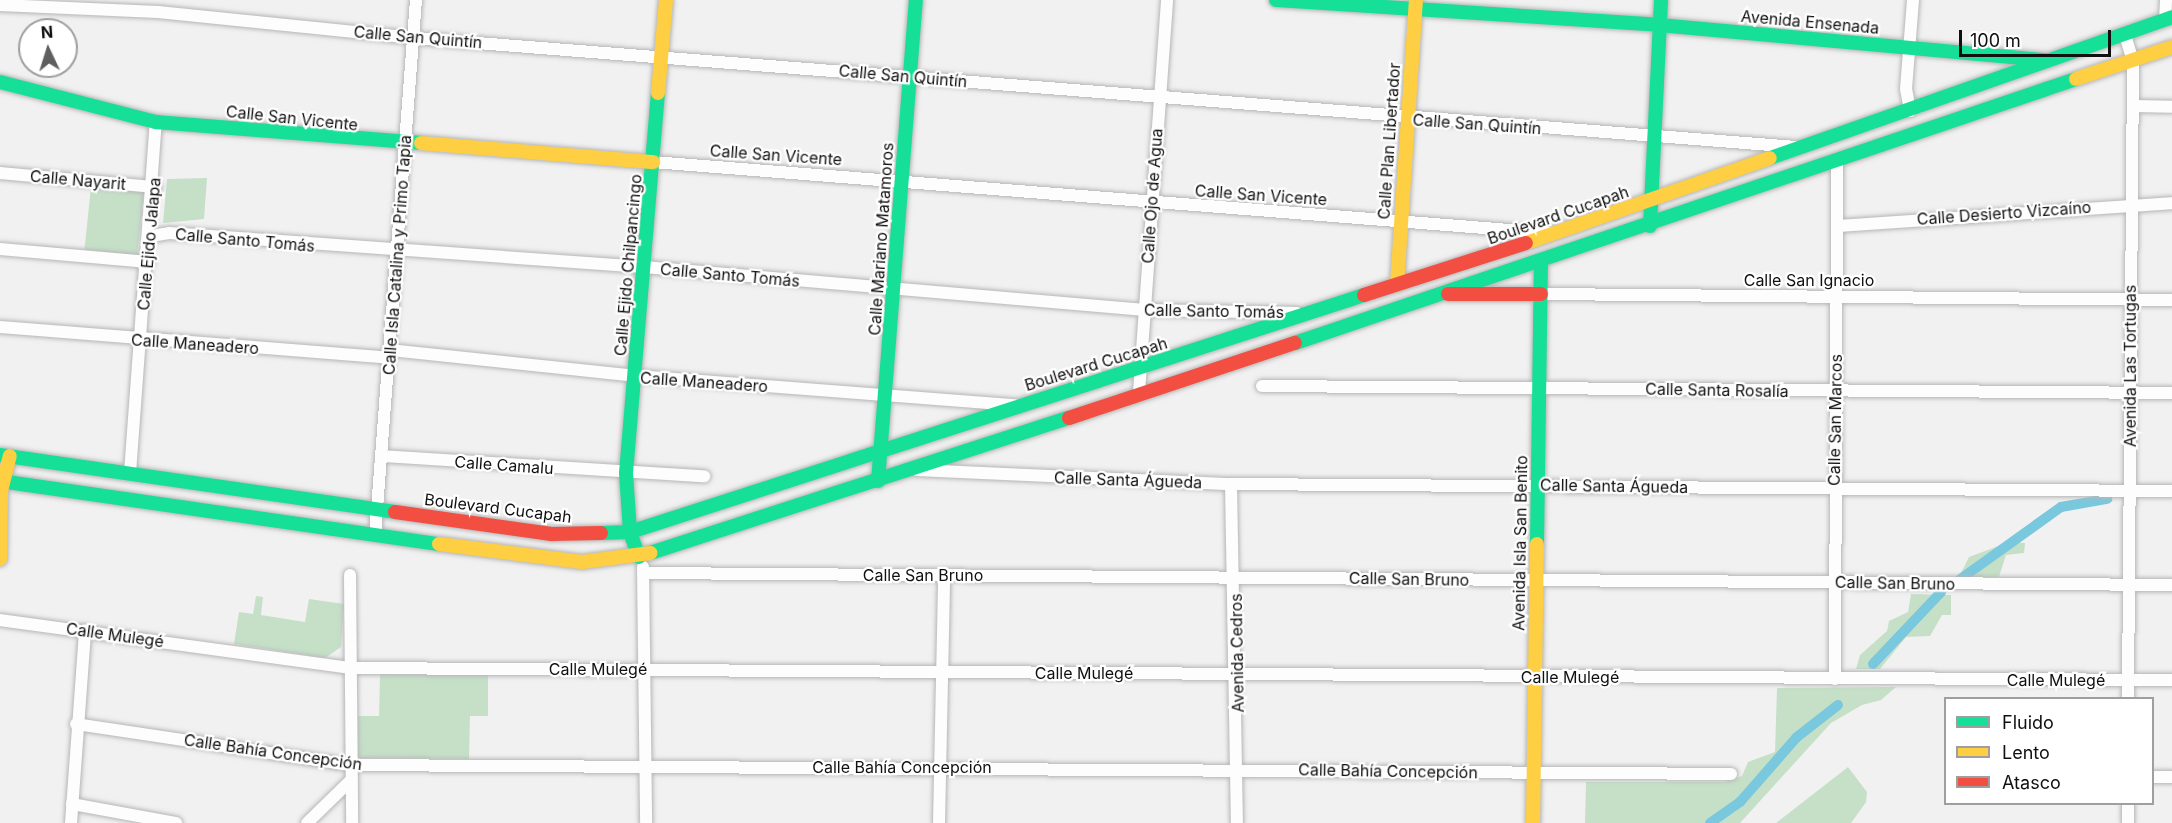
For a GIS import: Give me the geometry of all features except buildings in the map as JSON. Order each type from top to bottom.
[{"type":"main road","name":"Calle Ejido Chilpancingo","points":[[639,557],[630,532],[626,473],[666,0]]},
{"type":"main road","name":"Calle Mariano Matamoros","points":[[878,481],[916,0]]},
{"type":"main road","name":"Avenida Ensenada","points":[[1276,0],[1416,5],[2054,61]]},
{"type":"main road","points":[[1650,226],[1664,26],[1660,0]]},
{"type":"main road","points":[[1664,26],[1672,0]]},
{"type":"main road","name":"Calle Plan Libertador","points":[[1398,285],[1400,222],[1416,5]]},
{"type":"main road","name":"Boulevard Cucapah","points":[[5,455],[551,534],[630,532],[1142,365],[1184,354],[1555,234],[2054,61],[2168,19]]},
{"type":"main road","points":[[1,486],[582,562],[639,557],[878,481],[1140,392],[1187,380],[1541,263],[2087,78],[2172,47]]},
{"type":"main road","points":[[2079,52],[2087,78]]},
{"type":"main road","name":"Calle San Vicente","points":[[0,82],[156,122],[405,146],[653,162]]},
{"type":"main road","name":"Avenida Isla San Benito","points":[[1533,823],[1541,263]]},
{"type":"main road","name":"Calle San Ignacio","points":[[1446,294],[1540,294]]},
{"type":"main road","points":[[1184,354],[1179,362],[1187,380]]},
{"type":"main road","points":[[0,558],[1,486],[5,455]]},
{"type":"street","name":"Calle Isla Catalina y Primo Tapia","points":[[375,535],[416,0]]},
{"type":"street","name":"Calle Ojo de Agua","points":[[1140,392],[1150,203],[1167,0]]},
{"type":"street","points":[[1910,111],[1908,48],[1913,0]]},
{"type":"street","points":[[2166,0],[2168,19]]},
{"type":"street","name":"Calle San Quintín","points":[[0,5],[159,6],[414,38],[910,76],[1408,119],[1805,148]]},
{"type":"street","name":"Avenida Las Tortugas","points":[[2125,35],[2133,62],[2128,697]]},
{"type":"street","points":[[2133,106],[2172,107]]},
{"type":"street","name":"Calle Ejido Jalapa","points":[[130,473],[155,187],[156,122]]},
{"type":"street","name":"Calle San Marcos","points":[[1835,679],[1837,161]]},
{"type":"street","name":"Calle San Vicente","points":[[653,162],[1555,234]]},
{"type":"street","name":"Calle Nayarit","points":[[0,173],[155,187]]},
{"type":"street","name":"Calle Desierto Vizcaíno","points":[[1837,226],[2131,203],[2172,203]]},
{"type":"street","name":"Calle Santo Tomás","points":[[151,236],[170,233],[398,253],[644,267],[1145,310],[1310,313]]},
{"type":"street","points":[[0,249],[148,262]]},
{"type":"street","name":"Calle San Ignacio","points":[[1540,294],[2172,300]]},
{"type":"street","name":"Calle Maneadero","points":[[0,327],[141,340],[390,354],[636,376],[1019,405]]},
{"type":"street","name":"Calle Santa Rosalía","points":[[1262,386],[2172,393]]},
{"type":"street","name":"Calle Camalu","points":[[382,456],[626,473],[704,476]]},
{"type":"street","name":"Calle Santa Águeda","points":[[913,469],[1231,484],[2172,491]]},
{"type":"street","name":"Avenida Cedros","points":[[1231,484],[1236,577],[1239,769],[1237,823]]},
{"type":"street","points":[[639,557],[645,573],[646,823]]},
{"type":"street","name":"Calle San Bruno","points":[[645,573],[2172,585]]},
{"type":"street","points":[[350,574],[352,823]]},
{"type":"street","points":[[939,823],[944,575]]},
{"type":"street","name":"Calle Mulegé","points":[[0,620],[351,668],[2172,680]]},
{"type":"street","points":[[71,823],[76,724],[85,631]]},
{"type":"street","name":"Calle Bahía Concepción","points":[[76,724],[351,765],[941,767],[1731,774]]},
{"type":"street","points":[[2154,777],[2172,777]]},
{"type":"street","points":[[307,823],[351,780]]},
{"type":"street","points":[[72,804],[176,823]]},
{"type":"street","points":[[2128,805],[2128,823]]},
{"type":"green space","points":[[207,178],[204,219],[163,223],[167,179]]},
{"type":"green space","points":[[91,187],[144,193],[137,255],[84,250]]},
{"type":"green space","points":[[2009,542],[2025,543],[2024,553],[2006,555],[1999,577],[1959,577],[1969,557]]},
{"type":"green space","points":[[1911,594],[1951,595],[1951,615],[1942,615],[1930,636],[1906,637],[1880,669],[1856,669],[1860,655],[1887,631],[1889,621],[1908,612]]},
{"type":"green space","points":[[256,596],[263,597],[261,615],[305,622],[309,599],[344,604],[341,647],[325,658],[234,644],[239,612],[253,614]]},
{"type":"green space","points":[[380,674],[488,675],[488,716],[470,716],[469,759],[358,758],[358,716],[379,716]]},
{"type":"green space","points":[[1896,687],[1881,700],[1862,705],[1831,723],[1740,823],[1585,823],[1586,782],[1725,782],[1742,776],[1748,762],[1775,752],[1777,688]]},
{"type":"green space","points":[[1848,767],[1867,792],[1866,802],[1851,823],[1776,823]]},
{"type":"waterway","points":[[1959,580],[2061,507],[2107,499]]},
{"type":"waterway","points":[[1873,664],[1941,592]]},
{"type":"waterway","points":[[1710,823],[1740,802],[1797,737],[1838,705]]},
{"type":"traffic: fast","points":[[878,481],[916,0]]},
{"type":"traffic: fast","points":[[1276,0],[1659,25],[2047,60]]},
{"type":"traffic: fast","points":[[1650,226],[1661,0]]},
{"type":"traffic: fast","points":[[1770,158],[2172,17]]},
{"type":"traffic: fast","points":[[1295,343],[2076,79]]},
{"type":"traffic: fast","points":[[0,82],[156,122],[421,143]]},
{"type":"traffic: fast","points":[[639,557],[630,532],[626,473],[658,93]]},
{"type":"traffic: fast","points":[[1537,544],[1541,263]]},
{"type":"traffic: fast","points":[[601,533],[630,532],[1364,295]]},
{"type":"traffic: fast","points":[[650,553],[1069,418]]},
{"type":"traffic: fast","points":[[0,455],[395,512]]},
{"type":"traffic: fast","points":[[0,481],[439,544]]},
{"type":"traffic: slow","points":[[658,93],[666,0]]},
{"type":"traffic: slow","points":[[1397,285],[1416,1]]},
{"type":"traffic: slow","points":[[2076,79],[2172,47]]},
{"type":"traffic: slow","points":[[421,143],[653,162]]},
{"type":"traffic: slow","points":[[1526,243],[1770,158]]},
{"type":"traffic: slow","points":[[0,559],[1,491],[10,456]]},
{"type":"traffic: slow","points":[[439,544],[582,562],[650,553]]},
{"type":"traffic: slow","points":[[1533,823],[1537,544]]},
{"type":"traffic: jam","points":[[1364,295],[1526,243]]},
{"type":"traffic: jam","points":[[1448,294],[1541,294]]},
{"type":"traffic: jam","points":[[1069,418],[1295,343]]},
{"type":"traffic: jam","points":[[395,512],[551,534],[601,533]]}]
